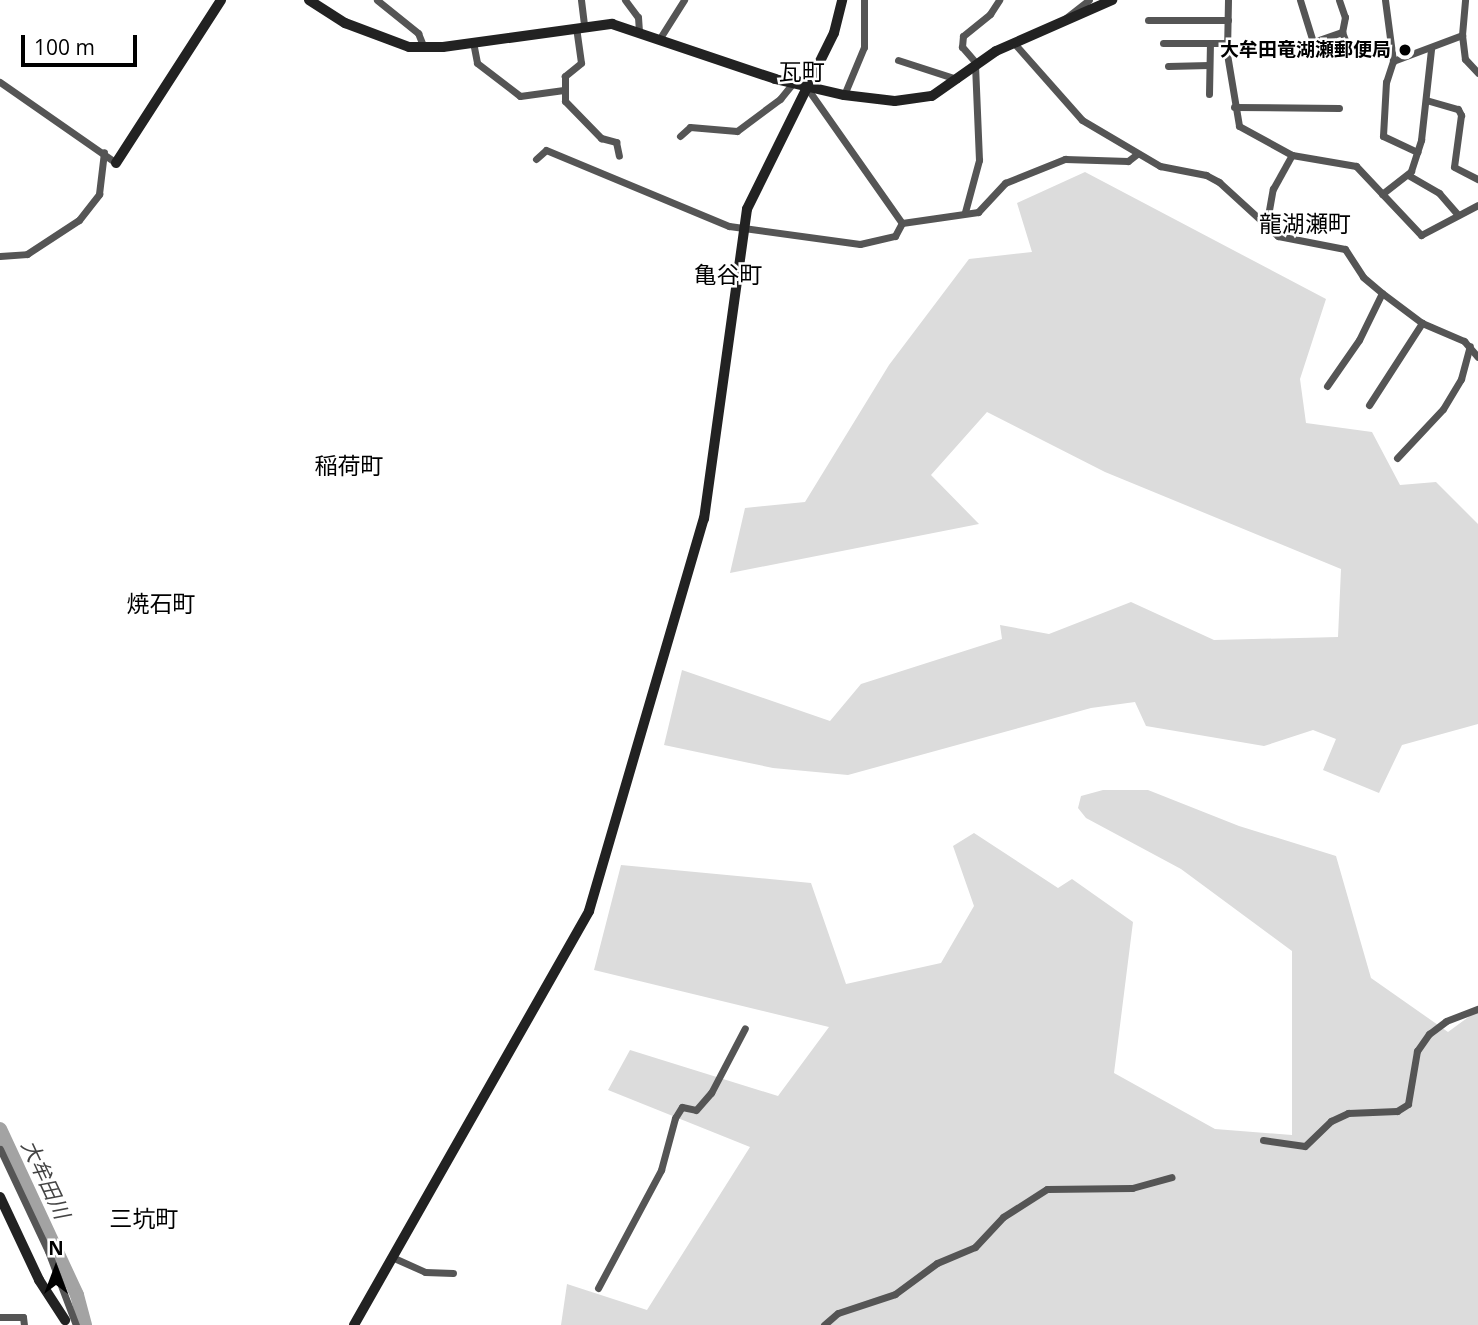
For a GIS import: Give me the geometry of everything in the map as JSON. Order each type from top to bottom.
[{"type":"street","points":[[0,82],[104,152],[116,163],[221,0]]},
{"type":"street","points":[[309,0],[363,32],[424,48],[580,25],[612,24],[807,88],[844,95],[916,100],[960,79],[976,65],[1013,42],[1112,0]]},
{"type":"street","points":[[581,0],[582,63],[565,76],[565,102],[601,138],[615,142],[618,156]]},
{"type":"street","points":[[625,0],[638,17],[639,32]]},
{"type":"street","points":[[660,38],[684,0]]},
{"type":"street","points":[[354,1325],[589,911],[704,519],[742,229],[752,193],[834,33],[842,0]]},
{"type":"street","points":[[844,95],[864,47],[864,0]]},
{"type":"street","points":[[965,212],[979,160],[976,65],[962,47],[964,36],[990,14],[999,0]]},
{"type":"street","points":[[1059,24],[1089,0]]},
{"type":"street","points":[[1228,0],[1227,43],[1234,107],[1239,126],[1292,155],[1356,166],[1422,235],[1478,205]]},
{"type":"street","points":[[1300,0],[1313,42],[1342,32]]},
{"type":"street","points":[[1339,0],[1345,18],[1342,32],[1349,50]]},
{"type":"street","points":[[1385,0],[1393,61],[1386,82],[1383,136],[1418,152]]},
{"type":"street","points":[[1465,0],[1462,35],[1465,59],[1478,72]]},
{"type":"street","points":[[383,2],[418,33],[424,48]]},
{"type":"street","points":[[1147,20],[1228,20]]},
{"type":"street","points":[[1393,61],[1432,49],[1462,35]]},
{"type":"street","points":[[473,42],[477,63],[520,96],[564,90]]},
{"type":"street","points":[[1013,42],[1082,120],[1160,166],[1206,175],[1278,236],[1308,245],[1345,249],[1363,277],[1382,293],[1422,323],[1470,346],[1478,357]]},
{"type":"street","points":[[1163,43],[1227,43]]},
{"type":"street","points":[[1209,94],[1210,43]]},
{"type":"street","points":[[1382,194],[1408,175],[1418,152],[1432,49]]},
{"type":"street","points":[[898,60],[960,79]]},
{"type":"street","points":[[1168,66],[1209,65]]},
{"type":"street","points":[[680,136],[690,127],[737,131],[780,99],[792,83]]},
{"type":"street","points":[[807,88],[902,223]]},
{"type":"street","points":[[1426,100],[1458,109],[1461,116],[1454,167],[1478,179]]},
{"type":"street","points":[[1234,107],[1339,108]]},
{"type":"street","points":[[536,159],[546,150],[640,193],[742,229],[860,244],[895,236],[902,223]]},
{"type":"street","points":[[0,256],[27,254],[79,220],[99,194],[104,152]]},
{"type":"street","points":[[902,223],[978,212],[1004,183],[1065,159],[1128,161],[1137,154]]},
{"type":"street","points":[[1266,228],[1273,189],[1292,155]]},
{"type":"street","points":[[1408,175],[1439,193],[1458,215]]},
{"type":"street","points":[[1327,386],[1359,340],[1382,293]]},
{"type":"street","points":[[1369,405],[1422,323]]},
{"type":"street","points":[[1396,458],[1443,409],[1461,379],[1470,346]]},
{"type":"street","points":[[1263,1140],[1305,1146],[1331,1121],[1348,1113],[1397,1111],[1408,1104],[1417,1051],[1429,1034],[1446,1021],[1478,1009]]},
{"type":"street","points":[[598,1288],[661,1170],[675,1118],[682,1107],[696,1110],[711,1093],[745,1028]]},
{"type":"street","points":[[0,1149],[76,1325]]},
{"type":"street","points":[[824,1325],[838,1313],[895,1294],[936,1263],[975,1247],[1003,1217],[1047,1189],[1132,1188],[1172,1177]]},
{"type":"street","points":[[0,1197],[39,1280],[67,1323]]},
{"type":"street","points":[[394,1258],[425,1272],[453,1273]]},
{"type":"street","points":[[0,1317],[23,1317],[24,1325]]},
{"type":"shaded area","points":[[1085,172],[1326,299],[1300,379],[1306,423],[1372,432],[1400,485],[1436,482],[1478,524],[1478,724],[1402,745],[1379,793],[1323,770],[1336,739],[1313,730],[1264,746],[1146,726],[1135,702],[1091,708],[848,775],[773,768],[664,745],[682,670],[830,721],[861,684],[1002,639],[1000,625],[1049,634],[1131,602],[1214,640],[1338,637],[1341,569],[1105,472],[987,412],[931,475],[979,524],[730,573],[745,508],[805,502],[889,365],[969,259],[1032,252],[1017,203]]},
{"type":"shaded area","points":[[1103,790],[1148,790],[1239,826],[1336,856],[1371,978],[1448,1032],[1478,1010],[1478,1325],[561,1325],[567,1284],[647,1310],[750,1147],[608,1090],[630,1050],[778,1096],[829,1027],[594,970],[621,865],[811,883],[846,984],[941,963],[974,906],[953,846],[974,833],[1058,888],[1072,879],[1133,922],[1114,1073],[1215,1129],[1292,1135],[1292,951],[1181,869],[1086,818],[1078,808],[1081,796]]},
{"type":"waterway","name":"大牟田川","points":[[0,1129],[77,1295],[85,1325]]},
{"type":"place","name":"大牟田竜湖瀬郵便局","points":[[1405,50]]},
{"type":"district","name":"瓦町","points":[[802,71]]},
{"type":"district","name":"龍湖瀬町","points":[[1305,223]]},
{"type":"district","name":"亀谷町","points":[[728,274]]},
{"type":"district","name":"稲荷町","points":[[349,465]]},
{"type":"district","name":"焼石町","points":[[161,603]]},
{"type":"district","name":"三坑町","points":[[144,1218]]}]
